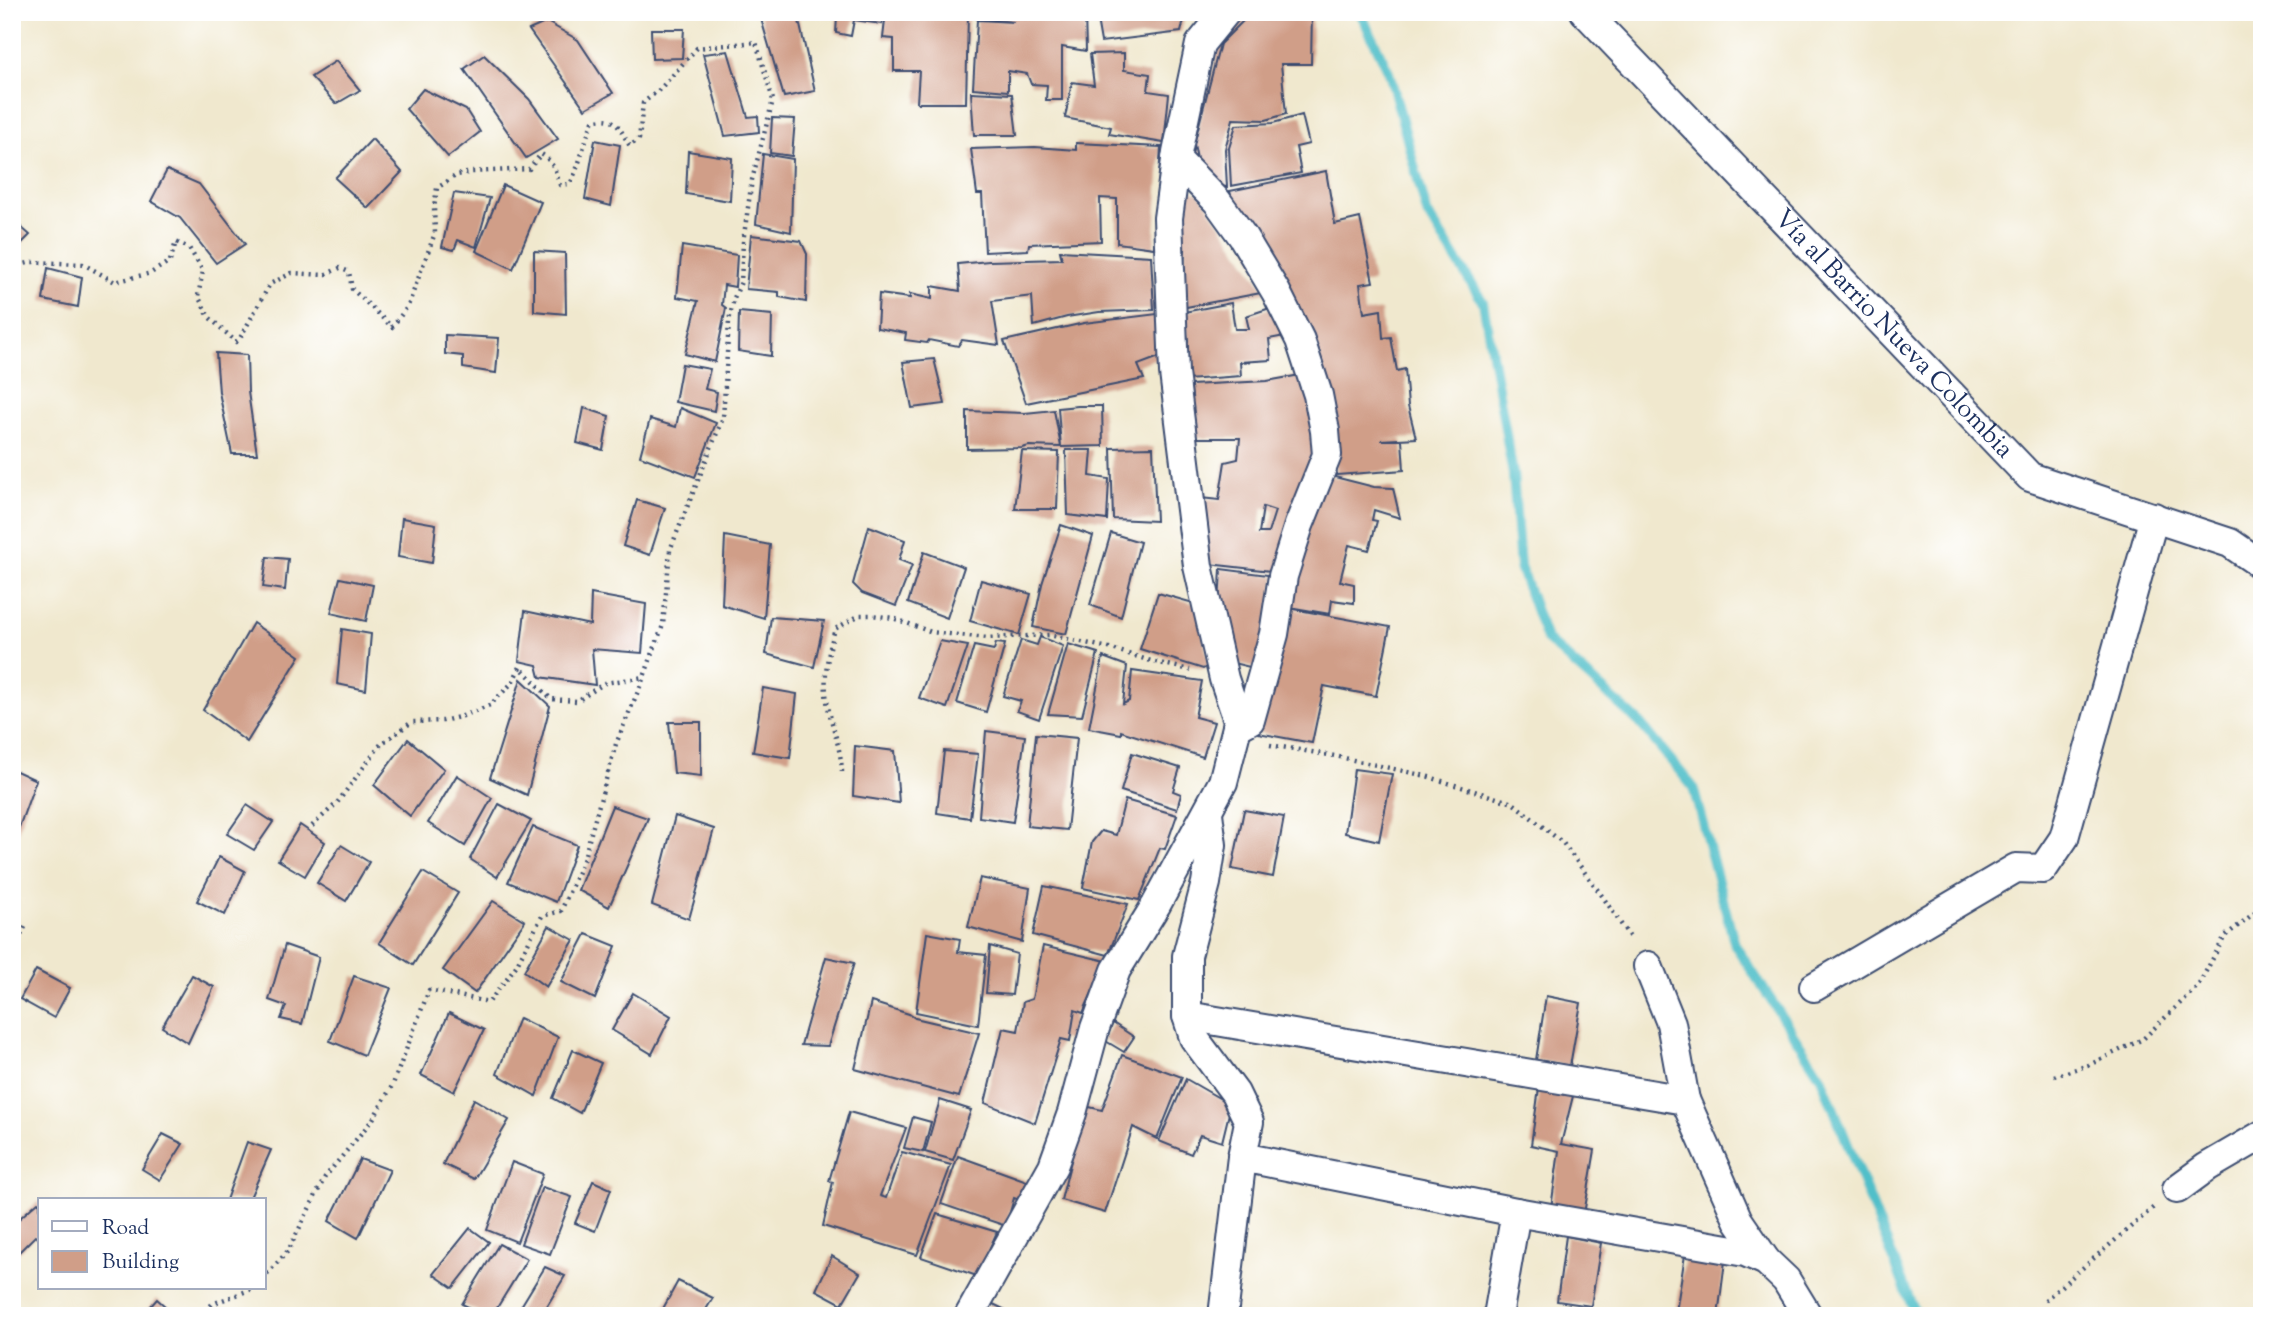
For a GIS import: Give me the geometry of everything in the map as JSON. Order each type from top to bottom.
[{"type":"street","points":[[969,1316],[1054,1166],[1072,1113],[1095,1028],[1116,970],[1208,813],[1223,782],[1236,733],[1238,720],[1224,678],[1198,566],[1174,373],[1168,218],[1176,159],[1200,44],[1226,12]]},
{"type":"street","name":"Vía al Barrio Nueva Colombia","points":[[1585,12],[2029,477],[2230,543],[2262,565]]},
{"type":"street","points":[[1176,159],[1217,201],[1243,237],[1276,292],[1300,340],[1318,395],[1325,431],[1327,455],[1283,576],[1274,634],[1250,720],[1236,733]]},
{"type":"street","points":[[1814,987],[2016,868],[2043,869],[2064,838],[2154,517]]},
{"type":"street","points":[[1208,813],[1212,845],[1206,883],[1187,956],[1187,1016],[1194,1038],[1235,1093],[1249,1122],[1242,1157],[1225,1315]]},
{"type":"street","points":[[1648,967],[1671,1023],[1685,1100],[1738,1220],[1766,1261],[1786,1280],[1808,1316]]},
{"type":"street","points":[[1187,1016],[1685,1100]]},
{"type":"street","points":[[2177,1189],[2207,1167],[2262,1135]]},
{"type":"street","points":[[1242,1157],[1516,1212],[1745,1252],[1766,1261]]},
{"type":"street","points":[[1497,1316],[1516,1212]]},
{"type":"path","points":[[12,267],[32,262],[83,264],[115,282],[151,273],[170,261],[176,242],[189,248],[203,271],[198,296],[209,317],[236,342],[270,284],[292,273],[324,275],[340,268],[349,272],[352,289],[391,327],[408,306],[435,233],[434,208],[437,188],[457,175],[529,169],[541,154],[554,167],[559,185],[570,184],[579,167],[584,141],[593,121],[604,117],[616,123],[630,146],[639,139],[643,103],[660,89],[697,48],[756,43],[773,100],[752,180],[743,242],[741,282],[729,321],[723,418],[670,550],[663,625],[616,744],[583,858],[561,911],[542,916],[516,966],[489,1002],[429,990],[393,1084],[373,1119],[325,1177],[288,1251],[266,1275]]},
{"type":"path","points":[[842,772],[841,756],[827,700],[826,662],[835,629],[860,615],[893,618],[931,632],[987,638],[1049,635],[1224,678]]},
{"type":"path","points":[[312,826],[337,803],[381,744],[412,722],[443,721],[490,705],[512,683],[520,667],[551,699],[577,701],[605,683],[644,677]]},
{"type":"path","points":[[1236,733],[1413,774],[1513,803],[1563,843],[1603,897],[1648,967]]},
{"type":"path","points":[[2053,1076],[2089,1065],[2143,1039],[2199,986],[2225,936],[2262,907]]},
{"type":"path","points":[[12,954],[25,927]]},
{"type":"path","points":[[2045,1300],[2138,1219],[2177,1189]]},
{"type":"path","points":[[201,1316],[212,1304],[250,1290]]},
{"type":"building","points":[[759,12],[797,12],[815,91],[784,97]]},
{"type":"building","points":[[823,12],[884,12],[882,24],[854,20],[851,36],[836,33],[837,17],[822,16]]},
{"type":"building","points":[[886,12],[968,13],[966,103],[917,103],[919,71],[894,71],[894,39],[883,38]]},
{"type":"building","points":[[979,12],[1085,12],[1086,51],[1062,47],[1062,100],[1046,100],[1047,85],[1031,84],[1027,74],[1008,71],[1008,91],[973,88],[977,20],[1014,22],[977,18]]},
{"type":"building","points":[[1107,12],[1186,12],[1181,32],[1101,42],[1097,19],[1107,17]]},
{"type":"building","points":[[1252,12],[1312,12],[1311,64],[1281,64],[1286,114],[1266,120],[1233,119],[1225,149],[1227,187],[1202,184],[1194,144],[1220,44]]},
{"type":"building","points":[[547,22],[578,40],[613,93],[585,109],[529,30]]},
{"type":"building","points":[[651,29],[684,29],[682,58],[652,59]]},
{"type":"building","points":[[728,51],[748,117],[758,116],[759,132],[725,136],[703,54]]},
{"type":"building","points":[[1124,53],[1124,70],[1150,74],[1148,91],[1169,94],[1164,143],[1109,134],[1111,127],[1065,118],[1072,82],[1094,85],[1090,54]]},
{"type":"building","points":[[484,55],[529,99],[558,139],[526,158],[464,69]]},
{"type":"building","points":[[336,61],[360,90],[336,104],[311,77]]},
{"type":"building","points":[[423,89],[466,110],[480,132],[448,157],[406,109]]},
{"type":"building","points":[[971,92],[1012,94],[1017,135],[974,135]]},
{"type":"building","points":[[1302,115],[1309,144],[1296,147],[1301,173],[1231,186],[1229,148],[1236,125],[1273,123]]},
{"type":"building","points":[[772,118],[795,119],[792,156],[770,153]]},
{"type":"building","points":[[372,139],[402,172],[368,208],[335,178]]},
{"type":"building","points":[[595,140],[620,145],[611,206],[585,199]]},
{"type":"building","points":[[1076,143],[1161,147],[1154,248],[1117,243],[1117,199],[1100,198],[1101,241],[1029,244],[1028,250],[985,252],[982,194],[977,194],[971,149],[1035,147],[1076,150]]},
{"type":"building","points":[[688,151],[732,158],[730,201],[686,194]]},
{"type":"building","points":[[763,154],[793,159],[791,232],[756,224]]},
{"type":"building","points":[[167,170],[199,184],[245,244],[216,263],[180,218],[151,201]]},
{"type":"building","points":[[1326,171],[1335,224],[1360,218],[1373,282],[1360,284],[1364,313],[1381,310],[1383,338],[1391,337],[1397,371],[1405,369],[1408,406],[1416,438],[1381,440],[1402,440],[1404,470],[1337,475],[1332,443],[1236,218],[1230,191]]},
{"type":"building","points":[[503,185],[541,202],[513,269],[476,251]]},
{"type":"building","points":[[1185,187],[1200,194],[1266,292],[1181,308],[1185,250],[1179,250]]},
{"type":"building","points":[[454,193],[490,198],[476,247],[458,240],[454,250],[442,247]]},
{"type":"building","points":[[12,219],[30,235],[12,253]]},
{"type":"building","points":[[751,235],[801,241],[807,254],[806,302],[779,297],[779,292],[746,289]]},
{"type":"building","points":[[682,246],[737,255],[735,287],[724,285],[722,305],[726,308],[715,362],[685,354],[698,301],[677,297]]},
{"type":"building","points":[[534,251],[565,253],[566,314],[534,311]]},
{"type":"building","points":[[1060,251],[1151,256],[1154,310],[1099,312],[1034,326],[1032,296],[992,301],[999,345],[962,340],[958,346],[929,340],[927,343],[905,340],[906,333],[877,328],[879,294],[910,298],[910,294],[932,299],[932,286],[960,291],[958,264],[1062,259]]},
{"type":"building","points":[[48,268],[82,277],[78,307],[43,300]]},
{"type":"building","points":[[1231,303],[1235,329],[1249,329],[1246,316],[1276,306],[1290,335],[1269,339],[1271,360],[1240,362],[1241,376],[1186,380],[1182,344],[1188,341],[1184,312]]},
{"type":"building","points":[[739,312],[772,315],[771,356],[738,351]]},
{"type":"building","points":[[1157,314],[1162,356],[1138,365],[1144,379],[1026,403],[1004,341],[1084,323]]},
{"type":"building","points":[[445,335],[499,338],[496,373],[463,368],[463,356],[445,354]]},
{"type":"building","points":[[216,353],[247,355],[248,392],[257,454],[232,454],[219,392]]},
{"type":"building","points":[[934,359],[945,404],[912,408],[903,362]]},
{"type":"building","points":[[682,364],[710,369],[705,389],[717,392],[714,411],[675,402]]},
{"type":"building","points":[[1306,374],[1322,434],[1280,572],[1209,564],[1200,498],[1219,500],[1225,462],[1238,459],[1240,438],[1193,438],[1191,385],[1267,381]],"holes":[[[1263,507],[1275,511],[1268,533],[1259,533]]]},
{"type":"building","points":[[12,383],[16,383],[16,428],[12,428]]},
{"type":"building","points":[[1102,406],[1103,446],[1061,447],[1058,408]]},
{"type":"building","points":[[584,408],[609,416],[603,450],[577,443]]},
{"type":"building","points":[[680,408],[716,423],[695,477],[640,456],[650,419],[676,427]]},
{"type":"building","points":[[1054,410],[1061,447],[967,449],[967,411],[1025,413]]},
{"type":"building","points":[[1153,447],[1156,521],[1113,519],[1111,448]]},
{"type":"building","points":[[1066,450],[1092,450],[1090,476],[1109,479],[1107,520],[1068,515]]},
{"type":"building","points":[[1022,451],[1059,452],[1057,509],[1015,509]]},
{"type":"building","points":[[1323,474],[1374,487],[1393,488],[1400,518],[1374,510],[1372,520],[1377,521],[1369,550],[1349,545],[1340,581],[1354,584],[1354,603],[1332,600],[1330,614],[1283,606]]},
{"type":"building","points":[[637,500],[665,508],[650,555],[623,546]]},
{"type":"building","points":[[402,518],[436,524],[432,563],[398,557]]},
{"type":"building","points":[[1061,525],[1093,536],[1066,634],[1033,627],[1042,584]]},
{"type":"building","points":[[869,526],[905,540],[899,560],[912,565],[896,606],[862,593],[853,584]]},
{"type":"building","points":[[1111,533],[1140,542],[1121,617],[1090,605]]},
{"type":"building","points":[[725,536],[770,545],[764,618],[722,605]]},
{"type":"building","points":[[924,552],[964,567],[947,618],[908,603]]},
{"type":"building","points":[[267,557],[288,559],[285,590],[263,587]]},
{"type":"building","points":[[1221,569],[1276,576],[1258,669],[1233,663],[1219,605]]},
{"type":"building","points":[[340,578],[373,585],[366,621],[331,613]]},
{"type":"building","points":[[981,580],[1031,594],[1019,635],[970,621]]},
{"type":"building","points":[[1158,593],[1197,604],[1209,665],[1203,669],[1140,649]]},
{"type":"building","points":[[591,594],[646,604],[642,653],[592,649],[595,685],[540,677],[537,665],[519,661],[525,611],[590,625]]},
{"type":"building","points":[[1288,608],[1390,627],[1376,696],[1324,686],[1312,743],[1258,733],[1270,674]]},
{"type":"building","points":[[771,617],[824,621],[814,667],[766,654]]},
{"type":"building","points":[[253,623],[300,656],[247,742],[203,710]]},
{"type":"building","points":[[342,629],[371,634],[366,690],[337,684]]},
{"type":"building","points":[[1040,637],[1063,646],[1039,719],[1017,711],[1021,701],[1003,696],[1021,640],[1037,645]]},
{"type":"building","points":[[940,641],[968,646],[947,708],[919,698]]},
{"type":"building","points":[[996,643],[1005,644],[986,712],[957,703],[974,646],[994,650]]},
{"type":"building","points":[[1068,644],[1098,653],[1082,716],[1048,714]]},
{"type":"building","points":[[1103,657],[1127,666],[1123,704],[1129,701],[1132,671],[1202,681],[1195,717],[1214,722],[1203,757],[1121,731],[1121,734],[1089,728]]},
{"type":"building","points":[[521,679],[550,706],[527,795],[490,778]]},
{"type":"building","points":[[763,688],[797,694],[790,758],[753,752]]},
{"type":"building","points":[[669,722],[701,722],[701,776],[674,773]]},
{"type":"building","points":[[986,731],[1025,736],[1013,822],[979,817]]},
{"type":"building","points":[[1036,734],[1077,738],[1067,830],[1027,826]]},
{"type":"building","points":[[408,739],[444,769],[410,816],[374,785]]},
{"type":"building","points":[[855,746],[895,751],[899,803],[853,796]]},
{"type":"building","points":[[944,751],[978,754],[970,818],[937,813]]},
{"type":"building","points":[[1132,753],[1180,768],[1173,791],[1181,794],[1177,809],[1121,791]]},
{"type":"building","points":[[12,769],[36,780],[13,844],[12,844]]},
{"type":"building","points":[[1354,769],[1392,774],[1379,841],[1345,833]]},
{"type":"building","points":[[457,775],[492,798],[465,846],[428,823]]},
{"type":"building","points":[[1125,800],[1177,815],[1165,849],[1160,848],[1139,900],[1083,888],[1092,842],[1101,831],[1116,835]]},
{"type":"building","points":[[499,804],[531,821],[497,877],[470,859]]},
{"type":"building","points":[[247,805],[273,822],[254,850],[227,834]]},
{"type":"building","points":[[612,806],[648,818],[609,907],[578,890]]},
{"type":"building","points":[[1244,810],[1284,817],[1273,877],[1232,869]]},
{"type":"building","points":[[675,816],[714,829],[689,919],[652,905]]},
{"type":"building","points":[[300,825],[325,842],[305,876],[278,860]]},
{"type":"building","points":[[533,827],[577,845],[556,902],[508,882]]},
{"type":"building","points":[[341,845],[369,862],[346,901],[317,883]]},
{"type":"building","points":[[219,857],[245,871],[225,915],[197,901]]},
{"type":"building","points":[[423,872],[458,893],[413,965],[379,943]]},
{"type":"building","points":[[980,878],[1030,888],[1022,942],[968,927]]},
{"type":"building","points":[[1044,886],[1128,904],[1108,955],[1033,935]]},
{"type":"building","points":[[493,901],[525,921],[475,993],[443,970]]},
{"type":"building","points":[[549,926],[574,940],[546,987],[524,971]]},
{"type":"building","points":[[927,933],[960,939],[958,952],[986,955],[978,1025],[916,1012]]},
{"type":"building","points":[[586,934],[616,946],[595,999],[561,982]]},
{"type":"building","points":[[285,945],[319,957],[302,1024],[281,1019],[286,1006],[269,1000]]},
{"type":"building","points":[[990,946],[1017,954],[1012,995],[986,993]]},
{"type":"building","points":[[1043,946],[1106,961],[1083,1013],[1075,1010],[1070,1041],[1061,1039],[1035,1123],[985,1103],[1003,1028],[1018,1031],[1023,1002],[1032,999]]},
{"type":"building","points":[[826,957],[854,963],[828,1046],[801,1045]]},
{"type":"building","points":[[36,970],[70,988],[54,1018],[20,999]]},
{"type":"building","points":[[192,975],[214,987],[188,1043],[162,1027]]},
{"type":"building","points":[[354,976],[391,988],[364,1055],[330,1041]]},
{"type":"building","points":[[633,993],[671,1016],[652,1054],[612,1030]]},
{"type":"building","points":[[1546,996],[1581,1003],[1570,1066],[1536,1060]]},
{"type":"building","points":[[871,1002],[915,1018],[979,1033],[959,1097],[855,1069]]},
{"type":"building","points":[[449,1013],[484,1030],[454,1092],[421,1075]]},
{"type":"building","points":[[519,1018],[558,1037],[536,1096],[497,1074]]},
{"type":"building","points":[[1113,1023],[1134,1037],[1124,1052],[1104,1040]]},
{"type":"building","points":[[573,1050],[601,1063],[580,1113],[553,1098]]},
{"type":"building","points":[[1122,1055],[1182,1077],[1157,1139],[1133,1127],[1105,1213],[1061,1200],[1085,1106],[1102,1110]]},
{"type":"building","points":[[1186,1079],[1231,1105],[1222,1142],[1200,1135],[1191,1154],[1159,1141]]},
{"type":"building","points":[[1540,1081],[1575,1088],[1561,1144],[1595,1150],[1584,1214],[1551,1208],[1559,1151],[1531,1145]]},
{"type":"building","points":[[474,1099],[509,1120],[474,1179],[443,1164]]},
{"type":"building","points":[[940,1100],[971,1110],[953,1160],[925,1152]]},
{"type":"building","points":[[849,1112],[906,1128],[880,1196],[886,1198],[902,1152],[951,1165],[917,1255],[823,1226],[833,1182],[829,1181]]},
{"type":"building","points":[[913,1117],[931,1122],[923,1152],[904,1148]]},
{"type":"building","points":[[163,1134],[183,1144],[160,1180],[142,1169]]},
{"type":"building","points":[[247,1142],[271,1150],[250,1198],[227,1198]]},
{"type":"building","points":[[958,1156],[1027,1181],[1020,1200],[1014,1198],[1006,1226],[941,1204]]},
{"type":"building","points":[[360,1159],[390,1170],[358,1238],[329,1221]]},
{"type":"building","points":[[512,1162],[543,1174],[517,1242],[487,1230]]},
{"type":"building","points":[[593,1181],[611,1189],[595,1231],[575,1223]]},
{"type":"building","points":[[542,1187],[572,1197],[550,1254],[521,1244]]},
{"type":"building","points":[[38,1202],[38,1238],[35,1236],[12,1259],[12,1225]]},
{"type":"building","points":[[937,1214],[997,1232],[977,1276],[921,1257]]},
{"type":"building","points":[[470,1228],[489,1242],[453,1288],[433,1274]]},
{"type":"building","points":[[1566,1236],[1601,1243],[1591,1306],[1557,1301]]},
{"type":"building","points":[[499,1244],[527,1259],[492,1316],[487,1316],[462,1304]]},
{"type":"building","points":[[1685,1255],[1725,1261],[1718,1316],[1687,1316],[1676,1312]]},
{"type":"building","points":[[832,1256],[860,1273],[842,1304],[816,1290]]},
{"type":"building","points":[[545,1267],[565,1276],[541,1316],[515,1316]]},
{"type":"building","points":[[678,1281],[713,1298],[702,1316],[659,1316]]},
{"type":"building","points":[[157,1299],[174,1314],[173,1316],[142,1316]]},
{"type":"building","points":[[991,1303],[1018,1316],[984,1316]]},
{"type":"building","points":[[1750,1309],[1775,1315],[1775,1316],[1747,1316]]},
{"type":"waterway","points":[[1360,12],[1389,72],[1427,213],[1483,302],[1513,474],[1520,567],[1546,639],[1640,723],[1693,787],[1735,945],[1821,1077],[1916,1316]]}]
